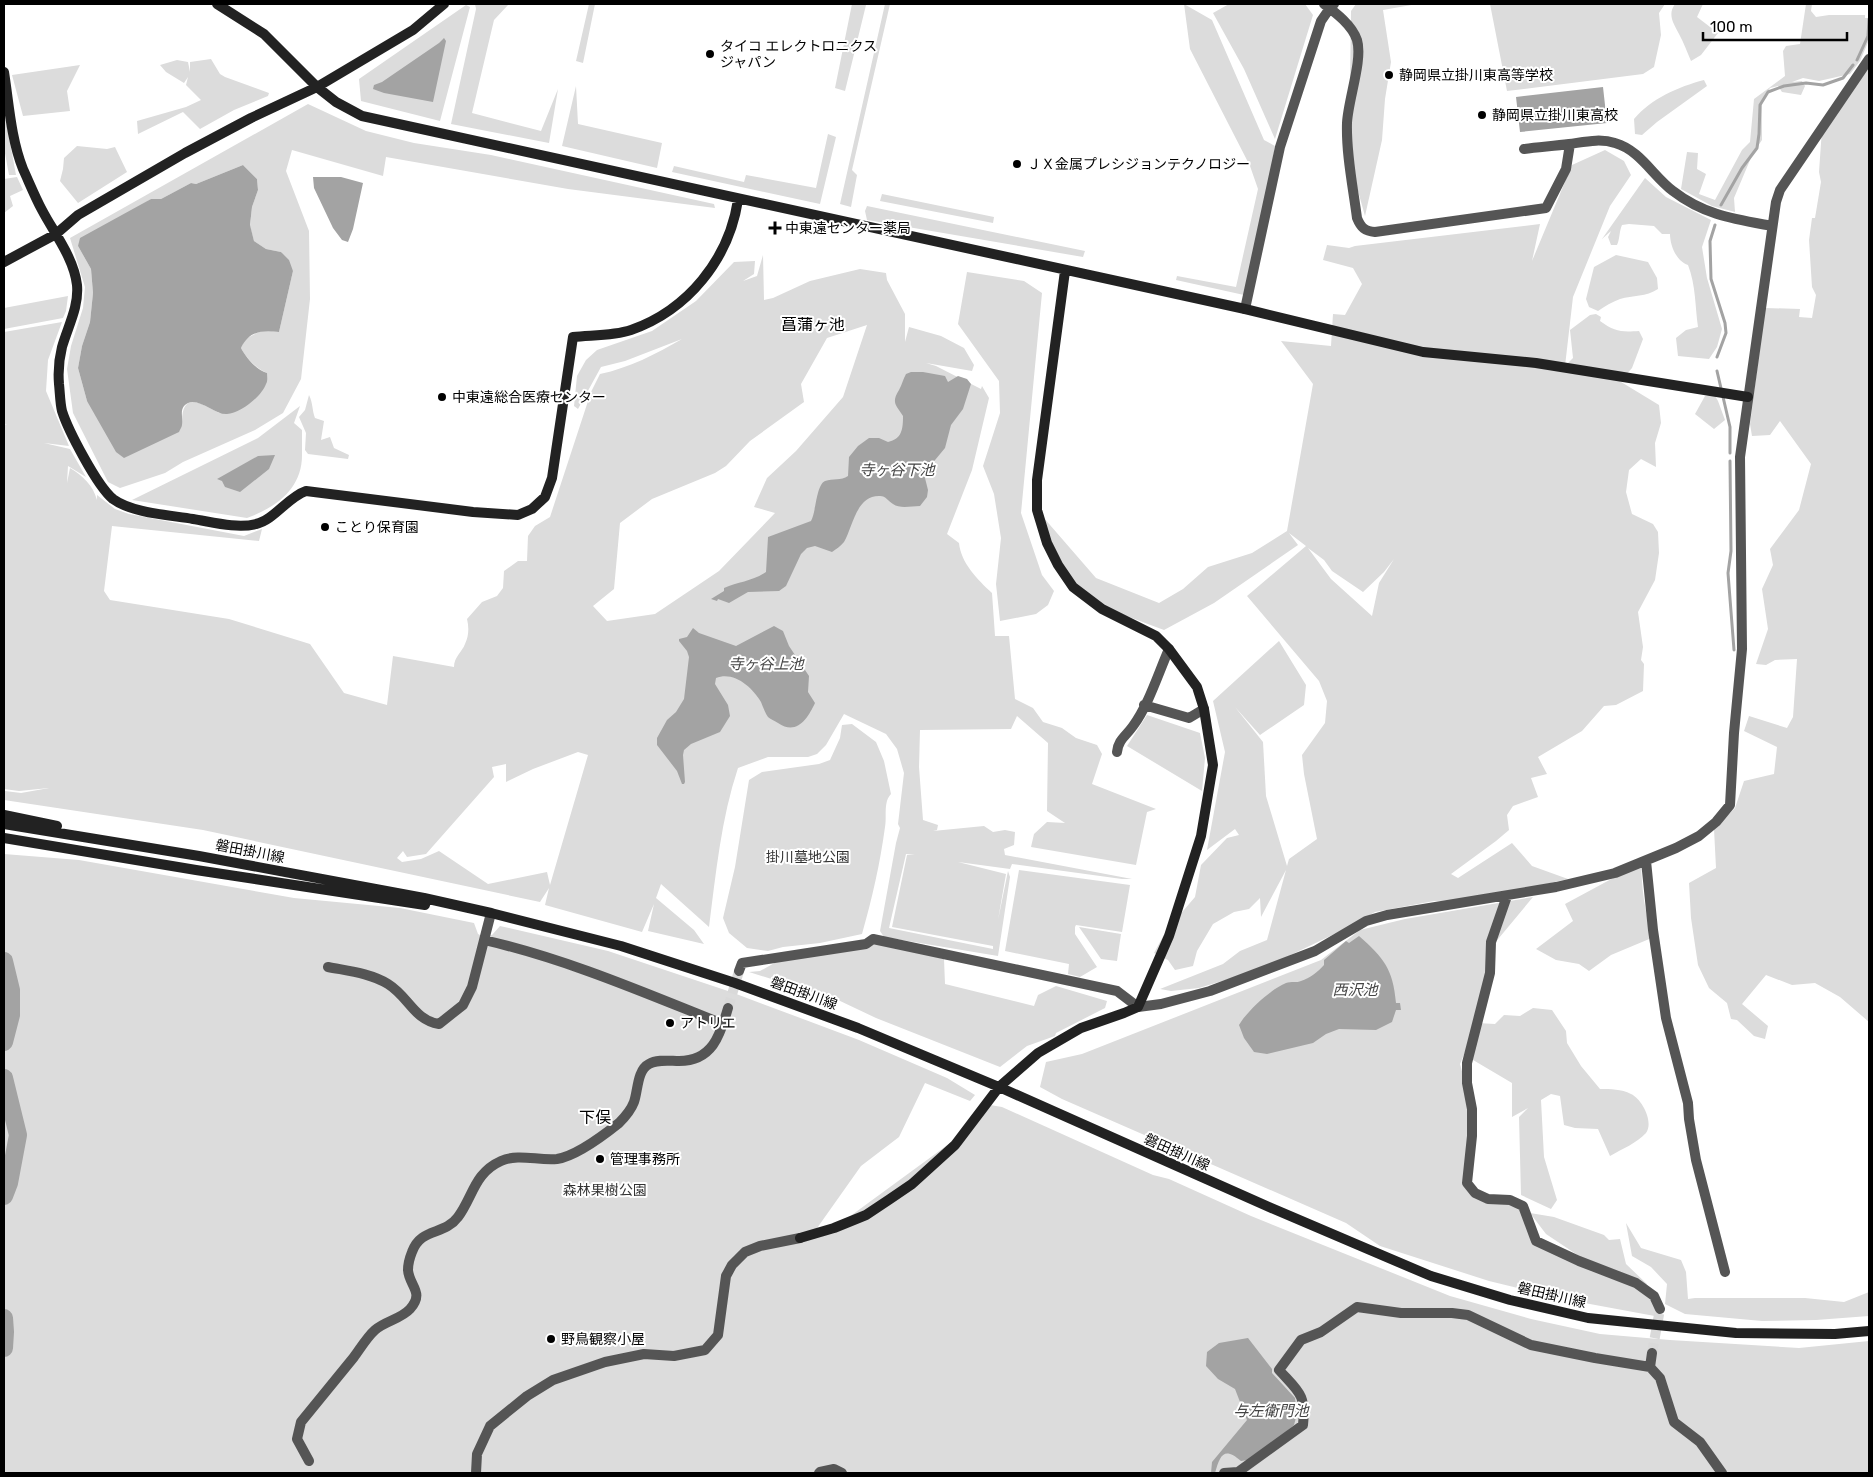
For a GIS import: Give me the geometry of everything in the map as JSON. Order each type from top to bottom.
[{"type":"street","points":[[217,4],[264,34],[317,87],[336,102],[362,116],[1245,310],[1423,352],[1536,363],[1748,397]]},
{"type":"street","points":[[4,262],[56,234],[78,215],[185,153],[250,118],[317,87],[413,30],[444,4]]},
{"type":"street","points":[[1245,310],[1280,147],[1313,44],[1329,5],[1350,27],[1357,40],[1358,53],[1349,102],[1348,145],[1357,218],[1367,232],[1546,208],[1566,169],[1570,144]]},
{"type":"street","points":[[477,1472],[477,1454],[490,1426],[527,1396],[553,1380],[605,1362],[644,1354],[674,1356],[705,1350],[718,1334],[726,1276],[732,1264],[745,1252],[760,1246],[800,1238],[834,1228],[866,1215],[912,1184],[955,1145],[999,1087],[1038,1053],[1081,1028],[1138,1007],[1161,1004],[1210,991],[1315,951],[1366,921],[1386,915],[1507,896],[1615,873],[1646,861],[1699,836],[1716,822],[1730,805],[1734,733],[1742,649],[1740,457],[1772,226],[1780,190],[1869,60]]},
{"type":"street","points":[[4,72],[14,135],[23,167],[41,209],[70,263],[77,284],[76,305],[62,346],[59,364],[62,410],[70,430],[88,464],[104,489],[113,499],[130,508],[216,523],[246,526],[258,524],[280,510],[296,495],[306,491],[473,512],[518,515],[532,509],[545,497],[552,478],[574,337],[631,330],[661,315],[690,294],[701,284],[725,246],[738,200]]},
{"type":"street","points":[[1524,149],[1598,140],[1613,142],[1625,146],[1636,154],[1671,190],[1692,205],[1719,216],[1772,226]]},
{"type":"street","points":[[1065,271],[1037,480],[1036,510],[1050,550],[1073,587],[1102,609],[1156,636],[1169,649],[1197,687],[1204,709],[1213,765],[1201,836],[1169,936],[1138,1007]]},
{"type":"street","points":[[1117,752],[1118,744],[1133,726],[1144,705],[1169,649]]},
{"type":"street","points":[[1144,705],[1189,718],[1204,709]]},
{"type":"street","points":[[4,815],[144,841],[199,856]]},
{"type":"street","name":"磐田掛川線","points":[[4,824],[199,856],[491,913],[621,946],[735,983],[858,1028],[999,1087],[1268,1207],[1422,1272],[1510,1300],[1588,1318],[1736,1333],[1835,1334],[1869,1331]]},
{"type":"street","name":"磐田掛川線","points":[[4,838],[196,870],[424,905],[491,913]]},
{"type":"street","points":[[4,844],[78,850]]},
{"type":"street","points":[[1646,861],[1653,930],[1666,1018],[1688,1103],[1696,1160],[1724,1272]]},
{"type":"street","points":[[1507,896],[1491,942],[1490,973],[1467,1063],[1467,1083],[1472,1109],[1472,1136],[1467,1183],[1475,1193],[1488,1199],[1510,1200],[1523,1206],[1536,1241],[1579,1261],[1636,1283],[1654,1296],[1660,1309]]},
{"type":"street","points":[[328,967],[364,974],[383,982],[406,999],[418,1015],[428,1022],[439,1024],[463,1004],[472,987],[491,913]]},
{"type":"street","points":[[739,970],[742,963],[866,944],[873,939],[1117,991],[1138,1007]]},
{"type":"street","points":[[484,940],[547,957],[724,1024]]},
{"type":"street","points":[[309,1461],[297,1439],[302,1422],[375,1330],[409,1310],[416,1301],[417,1290],[408,1271],[416,1241],[424,1235],[446,1227],[458,1218],[472,1190],[484,1173],[500,1161],[514,1158],[556,1159],[568,1156],[617,1124],[626,1116],[634,1103],[641,1072],[648,1064],[662,1061],[690,1061],[707,1053],[717,1041],[728,1008]]},
{"type":"street","points":[[1224,1473],[1238,1472],[1303,1425],[1304,1406],[1299,1392],[1280,1370],[1301,1340],[1321,1332],[1357,1307],[1401,1313],[1452,1313],[1468,1315],[1531,1345],[1650,1367],[1660,1378],[1674,1422],[1700,1442],[1722,1473]]},
{"type":"street","points":[[1650,1367],[1652,1353]]},
{"type":"street","points":[[819,1473],[834,1469],[842,1473]]},
{"type":"green space","points":[[475,4],[509,4],[494,20],[472,113],[541,131],[558,89],[549,143],[451,124],[476,9]]},
{"type":"green space","points":[[589,4],[595,4],[583,63],[576,61]]},
{"type":"green space","points":[[852,4],[866,5],[845,91],[835,88]]},
{"type":"green space","points":[[885,4],[890,4],[852,170],[857,175],[851,207],[840,204]]},
{"type":"green space","points":[[1184,4],[1212,20],[1264,140],[1275,146],[1265,208],[1244,295],[1176,280],[1177,276],[1236,287],[1258,189],[1250,166],[1190,49]]},
{"type":"green space","points":[[1229,4],[1305,4],[1313,15],[1275,139],[1244,69],[1213,13]]},
{"type":"green space","points":[[1356,4],[1417,4],[1383,10],[1391,62],[1385,99],[1382,140],[1365,216],[1349,159],[1351,11]]},
{"type":"green space","points":[[1490,4],[1665,4],[1659,13],[1661,35],[1654,67],[1643,74],[1507,91]]},
{"type":"green space","points":[[1675,4],[1703,4],[1697,17],[1718,33],[1701,55],[1691,61],[1671,16]]},
{"type":"green space","points":[[1806,4],[1812,4],[1811,11],[1816,17],[1865,15],[1865,18],[1869,18],[1869,40],[1860,61],[1850,74],[1819,81],[1803,78],[1792,82],[1802,81],[1805,86],[1801,95],[1782,92],[1778,86],[1770,88],[1762,102],[1762,140],[1753,153],[1734,198],[1735,212],[1712,206],[1681,189],[1687,152],[1698,153],[1697,169],[1706,174],[1699,194],[1715,200],[1742,150],[1750,142],[1754,99],[1785,76],[1783,51],[1786,46],[1800,44]]},
{"type":"green space","points":[[466,5],[470,7],[440,121],[361,101],[359,79]]},
{"type":"green space","points":[[211,59],[220,74],[269,93],[268,96],[234,110],[200,129],[183,112],[138,134],[137,121],[186,107],[201,100],[186,85],[188,77],[184,83],[166,72],[160,65],[177,60],[188,62],[190,72],[190,62]]},
{"type":"green space","points":[[80,65],[67,91],[70,111],[23,116],[12,75]]},
{"type":"green space","points":[[1869,68],[1869,1022],[1840,997],[1815,983],[1792,985],[1766,975],[1742,1004],[1768,1026],[1765,1039],[1754,1036],[1737,1020],[1731,1019],[1727,1003],[1709,988],[1698,965],[1691,918],[1689,883],[1716,868],[1714,829],[1735,808],[1744,781],[1774,774],[1777,747],[1744,731],[1749,716],[1787,728],[1793,717],[1797,659],[1775,660],[1766,665],[1756,664],[1768,629],[1762,589],[1773,565],[1770,549],[1799,510],[1811,464],[1780,421],[1770,435],[1752,436],[1750,424],[1765,308],[1800,309],[1799,317],[1812,318],[1816,295],[1812,287],[1809,240],[1812,218],[1815,218],[1821,182],[1819,172],[1822,129]]},
{"type":"green space","points":[[1704,80],[1707,86],[1642,135],[1635,134],[1634,119],[1649,105],[1666,94]]},
{"type":"green space","points":[[576,86],[578,124],[662,143],[657,168],[562,146]]},
{"type":"green space","points":[[308,104],[366,131],[414,143],[491,155],[714,204],[715,208],[568,189],[386,157],[383,176],[292,150],[286,171],[309,231],[310,299],[301,379],[283,413],[255,430],[183,462],[165,473],[120,488],[108,482],[73,413],[67,369],[71,346],[83,308],[85,287],[70,238]],"holes":[[[243,165],[257,179],[258,190],[252,207],[250,226],[254,241],[266,249],[281,252],[293,271],[279,332],[263,330],[245,339],[241,348],[252,363],[267,373],[219,413],[205,405],[193,402],[188,403],[182,414],[182,425],[87,401],[78,368],[82,346],[90,322],[93,293],[91,269],[78,246],[151,199],[161,199],[191,183],[196,184]]]},
{"type":"green space","points":[[4,110],[16,175],[9,175],[4,148]]},
{"type":"green space","points":[[828,134],[836,137],[820,204],[672,172],[674,166],[744,182],[746,175],[816,188]]},
{"type":"green space","points":[[77,146],[107,149],[115,147],[127,172],[78,203],[60,181],[64,158]]},
{"type":"green space","points":[[1605,150],[1624,161],[1631,175],[1610,206],[1573,297],[1565,366],[1573,358],[1570,330],[1590,315],[1596,314],[1601,317],[1600,321],[1614,329],[1639,331],[1643,339],[1632,368],[1625,376],[1603,371],[1659,405],[1661,423],[1655,443],[1656,467],[1641,459],[1629,470],[1626,492],[1632,514],[1653,524],[1658,532],[1659,553],[1655,580],[1638,612],[1643,647],[1641,660],[1644,664],[1643,691],[1616,705],[1604,706],[1582,731],[1538,757],[1547,774],[1531,778],[1538,797],[1513,806],[1507,815],[1509,830],[1451,874],[1458,878],[1512,843],[1532,866],[1568,879],[1475,900],[1434,901],[1375,912],[1349,927],[1276,962],[1248,973],[1199,988],[1171,991],[1160,989],[1223,964],[1240,951],[1267,940],[1286,870],[1261,917],[1260,898],[1249,909],[1234,912],[1213,924],[1197,951],[1193,966],[1175,970],[1168,960],[1154,953],[1166,931],[1195,897],[1201,865],[1227,838],[1239,835],[1235,829],[1207,850],[1225,752],[1213,701],[1279,641],[1306,685],[1304,705],[1260,735],[1235,707],[1263,742],[1266,796],[1287,866],[1289,859],[1317,839],[1302,755],[1325,723],[1327,701],[1319,681],[1247,596],[1306,546],[1289,533],[1298,545],[1214,603],[1164,630],[1097,605],[1064,574],[1037,510],[1096,578],[1159,603],[1183,589],[1208,567],[1252,553],[1287,531],[1313,384],[1281,341],[1331,346],[1333,314],[1345,315],[1362,284],[1353,268],[1323,260],[1327,245],[1349,248],[1540,224],[1532,261],[1572,165]],"holes":[[[1308,548],[1324,560],[1332,571],[1363,592],[1384,572],[1394,559],[1379,583],[1372,616],[1331,579]]]},
{"type":"green space","points":[[17,177],[23,190],[10,196],[13,206],[4,213],[4,179]]},
{"type":"green space","points":[[1645,178],[1666,197],[1711,220],[1702,247],[1707,278],[1722,329],[1717,347],[1709,359],[1678,356],[1676,338],[1686,330],[1698,327],[1691,273],[1688,265],[1680,260],[1674,252],[1670,234],[1662,234],[1654,226],[1629,224],[1622,225],[1617,245],[1611,245],[1608,237],[1611,231],[1602,239]]},
{"type":"green space","points":[[882,194],[994,217],[993,223],[880,201]]},
{"type":"green space","points":[[867,206],[1085,251],[1083,257],[867,220],[865,211]]},
{"type":"green space","points":[[763,255],[764,300],[773,298],[810,281],[860,269],[886,273],[887,280],[905,314],[905,342],[909,327],[941,336],[964,348],[974,365],[972,371],[926,363],[936,366],[981,389],[982,386],[989,398],[972,470],[947,534],[959,543],[966,564],[992,593],[995,636],[1009,636],[1015,699],[1033,708],[1043,722],[1062,728],[1076,738],[1097,745],[1102,754],[1092,784],[1156,809],[1147,812],[1136,865],[1031,847],[1034,834],[1047,822],[1065,823],[1047,811],[1048,743],[1017,716],[1011,729],[920,730],[919,767],[923,820],[938,825],[937,830],[933,831],[984,826],[993,832],[1005,830],[1015,832],[1014,845],[1004,849],[1005,855],[1132,879],[1012,864],[1010,869],[958,862],[1006,874],[998,920],[1008,871],[1010,877],[998,956],[884,937],[880,931],[900,828],[898,824],[904,773],[897,749],[886,734],[844,714],[826,745],[817,754],[808,757],[768,757],[738,768],[723,826],[709,927],[661,884],[656,898],[694,930],[704,944],[648,931],[654,904],[642,932],[545,905],[549,888],[540,902],[203,830],[4,800],[5,791],[21,793],[49,788],[19,791],[4,789],[4,424],[7,425],[4,423],[4,332],[62,322],[48,360],[46,391],[69,446],[44,443],[70,449],[86,477],[68,466],[67,483],[70,468],[87,481],[97,500],[97,495],[115,509],[129,514],[244,536],[262,529],[259,541],[112,526],[104,591],[110,600],[229,619],[310,644],[344,693],[387,705],[393,656],[454,667],[455,660],[464,647],[467,638],[467,619],[482,602],[497,596],[503,588],[504,571],[518,561],[527,561],[528,536],[535,526],[550,517],[591,392],[600,374],[642,360],[682,339],[625,361],[601,367],[578,409],[574,406],[577,376],[586,360],[597,350],[652,331],[696,301],[734,262],[755,261],[754,274],[743,281],[757,276]],"holes":[[[867,325],[843,397],[796,451],[767,478],[754,507],[775,513],[719,571],[655,614],[607,621],[593,606],[614,589],[620,523],[652,499],[715,473],[726,466],[750,441],[804,402],[801,384],[827,338]],[[578,752],[588,755],[550,885],[547,872],[488,884],[439,851],[421,859],[402,862],[397,858],[403,851],[407,857],[426,854],[494,777],[492,767],[506,764],[506,782],[533,769]],[[906,854],[915,855],[907,855],[892,927],[993,946],[993,949],[889,928]]]},
{"type":"green space","points":[[1616,255],[1648,262],[1657,278],[1658,289],[1644,295],[1620,299],[1598,311],[1589,307],[1586,299],[1594,267]]},
{"type":"green space","points":[[967,272],[1024,281],[1042,293],[1021,513],[1042,575],[1054,591],[1048,605],[1036,614],[1000,621],[996,584],[1001,538],[994,494],[983,466],[1000,413],[999,381],[958,324]]},
{"type":"green space","points":[[68,296],[63,318],[4,329],[4,308]]},
{"type":"green space","points":[[1714,394],[1725,420],[1714,429],[1695,414],[1705,396]]},
{"type":"green space","points":[[309,395],[315,418],[324,421],[321,440],[330,437],[334,448],[349,455],[348,459],[308,454],[305,450],[306,433],[299,417],[305,410]]},
{"type":"green space","points":[[300,406],[294,423],[302,430],[301,465],[298,476],[286,494],[268,508],[247,518],[132,500],[258,438]]},
{"type":"green space","points":[[1147,715],[1200,733],[1205,758],[1202,791],[1127,746]]},
{"type":"green space","name":"掛川墓地公園","points":[[852,724],[876,742],[884,761],[891,794],[887,801],[881,854],[862,934],[768,951],[747,948],[729,933],[723,918],[735,867],[749,780],[762,772],[819,764],[830,760],[840,738],[842,725]]},
{"type":"green space","name":"森林果樹公園","points":[[4,854],[79,860],[294,898],[400,908],[474,923],[478,934],[484,937],[485,934],[492,935],[500,926],[608,951],[731,992],[859,1040],[947,1078],[975,1095],[970,1101],[925,1083],[899,1137],[861,1166],[815,1231],[834,1228],[972,1127],[990,1105],[1002,1107],[1153,1175],[1169,1179],[1251,1216],[1450,1296],[1531,1319],[1600,1334],[1670,1340],[1799,1348],[1869,1341],[1869,1473],[4,1473]]},
{"type":"green space","points":[[1641,863],[1646,910],[1654,937],[1611,955],[1589,971],[1579,964],[1556,960],[1536,949],[1573,921],[1565,904]]},
{"type":"green space","points":[[1019,870],[1130,885],[1122,932],[1076,925],[1075,927],[1075,934],[1097,967],[1080,977],[1068,974],[1069,964],[1005,951]]},
{"type":"green space","points":[[1533,897],[1494,944],[1477,1023],[1495,1024],[1504,1015],[1520,1016],[1533,1008],[1552,1010],[1566,1031],[1567,1043],[1581,1066],[1600,1089],[1620,1090],[1635,1097],[1646,1111],[1649,1123],[1648,1128],[1646,1133],[1638,1140],[1610,1156],[1598,1129],[1575,1128],[1564,1125],[1560,1096],[1551,1094],[1541,1100],[1544,1157],[1557,1200],[1551,1209],[1521,1195],[1519,1117],[1528,1108],[1512,1117],[1512,1083],[1468,1057],[1475,1028],[1460,1064],[1472,1109],[1467,1183],[1483,1197],[1523,1206],[1536,1241],[1654,1296],[1660,1317],[1563,1299],[1489,1281],[1380,1246],[1346,1223],[1062,1099],[1040,1087],[1046,1062],[1082,1054],[1321,960],[1360,930],[1405,919]]},
{"type":"green space","points":[[1079,927],[1121,934],[1117,961],[1101,959]]},
{"type":"green space","points":[[874,942],[944,959],[945,984],[1034,1006],[1038,995],[1056,986],[1107,1001],[1105,1008],[1056,1033],[1055,1036],[1027,1046],[1000,1067],[876,1018],[838,1000],[749,972],[760,971],[778,961]]},
{"type":"green space","points":[[1530,1213],[1554,1217],[1604,1235],[1609,1240],[1620,1239],[1626,1264],[1648,1285],[1585,1260],[1546,1234]]},
{"type":"green space","points":[[1626,1223],[1641,1248],[1681,1260],[1686,1272],[1688,1299],[1805,1298],[1844,1302],[1869,1292],[1869,1316],[1816,1320],[1762,1321],[1685,1314],[1665,1304],[1667,1284],[1651,1267],[1632,1256]]},
{"type":"water","points":[[444,38],[446,41],[433,102],[384,93],[373,89],[374,85],[382,82]]},
{"type":"water","points":[[1603,87],[1607,123],[1520,132],[1516,97]]},
{"type":"water","points":[[243,165],[257,179],[258,190],[252,207],[250,225],[254,241],[266,249],[281,252],[289,260],[293,271],[279,332],[267,331],[252,335],[244,342],[241,348],[252,363],[267,373],[267,383],[255,399],[244,408],[232,413],[222,413],[199,403],[188,403],[183,408],[182,426],[179,432],[124,458],[116,452],[87,401],[78,368],[82,346],[90,322],[93,293],[91,269],[78,246],[80,238],[151,199],[161,199],[191,183],[196,184]]},
{"type":"water","points":[[313,177],[341,177],[363,183],[353,229],[348,242],[342,240],[333,228],[314,188]]},
{"type":"water","name":"寺ヶ谷下池","points":[[911,372],[945,376],[948,382],[958,376],[967,379],[971,384],[963,409],[951,425],[945,448],[926,471],[927,497],[920,506],[899,506],[884,497],[872,497],[860,506],[843,543],[832,552],[815,546],[807,548],[801,554],[786,586],[779,591],[748,592],[729,603],[718,599],[717,601],[711,599],[724,591],[724,588],[766,572],[768,537],[811,521],[822,484],[828,480],[848,476],[849,457],[858,446],[869,438],[879,438],[888,442],[893,441],[899,436],[902,429],[903,416],[895,404],[895,398],[906,374]]},
{"type":"water","points":[[275,455],[269,469],[240,492],[225,487],[222,481],[217,479],[258,456]]},
{"type":"water","name":"寺ヶ谷上池","points":[[774,626],[783,631],[789,646],[809,676],[808,692],[815,703],[809,714],[801,724],[791,727],[785,726],[768,717],[761,702],[748,686],[729,677],[716,678],[715,684],[728,705],[730,716],[720,732],[691,744],[684,750],[685,782],[682,784],[677,771],[657,745],[657,738],[667,720],[676,712],[684,699],[689,657],[679,639],[687,637],[693,628],[699,633],[736,646]]},
{"type":"water","name":"西沢池","points":[[1359,936],[1381,958],[1390,973],[1396,1003],[1400,1003],[1401,1010],[1396,1010],[1392,1022],[1376,1030],[1339,1029],[1326,1034],[1313,1043],[1267,1054],[1254,1052],[1244,1038],[1239,1025],[1248,1013],[1267,995],[1280,986],[1288,982],[1299,982],[1314,974],[1324,965],[1324,960],[1346,941],[1349,943]]},
{"type":"water","name":"与左衛門池","points":[[1248,1338],[1272,1369],[1272,1373],[1295,1398],[1297,1414],[1294,1425],[1254,1459],[1241,1461],[1227,1453],[1221,1457],[1215,1473],[1211,1473],[1212,1462],[1247,1420],[1235,1389],[1218,1379],[1206,1366],[1207,1352],[1219,1343]]},
{"type":"waterway","points":[[1857,60],[1868,36],[1869,19]]},
{"type":"waterway","points":[[1721,205],[1742,168],[1757,148],[1760,105],[1768,92],[1784,86],[1806,83],[1823,85],[1843,78],[1853,65]]},
{"type":"waterway","points":[[1715,225],[1710,241],[1711,279],[1725,323],[1726,333],[1717,357]]},
{"type":"waterway","points":[[1717,371],[1730,427],[1730,453]]},
{"type":"waterway","points":[[1730,461],[1731,551],[1728,573],[1734,650]]},
{"type":"waterway","points":[[4,961],[11,990],[11,1015],[4,1042]]},
{"type":"waterway","points":[[4,1078],[18,1135],[9,1183],[4,1196]]},
{"type":"waterway","points":[[4,1318],[4,1348]]},
{"type":"tunnel","points":[[728,1008],[739,971]]},
{"type":"tunnel","points":[[1652,1353],[1660,1309]]},
{"type":"place","name":"タイコ エレクトロニクス ジャパン","points":[[710,54]]},
{"type":"place","name":"静岡県立掛川東高等学校","points":[[1389,75]]},
{"type":"place","name":"静岡県立掛川東高校","points":[[1482,115]]},
{"type":"place","name":"ＪＸ金属プレシジョンテクノロジー","points":[[1017,164]]},
{"type":"place","name":"中東遠センター薬局","points":[[775,228]]},
{"type":"place","name":"中東遠総合医療センター","points":[[442,397]]},
{"type":"place","name":"ことり保育園","points":[[325,527]]},
{"type":"place","name":"アトリエ","points":[[670,1023]]},
{"type":"place","name":"管理事務所","points":[[600,1159]]},
{"type":"place","name":"野鳥観察小屋","points":[[551,1339]]},
{"type":"district","name":"菖蒲ヶ池","points":[[813,324]]},
{"type":"district","name":"下俣","points":[[595,1117]]}]
